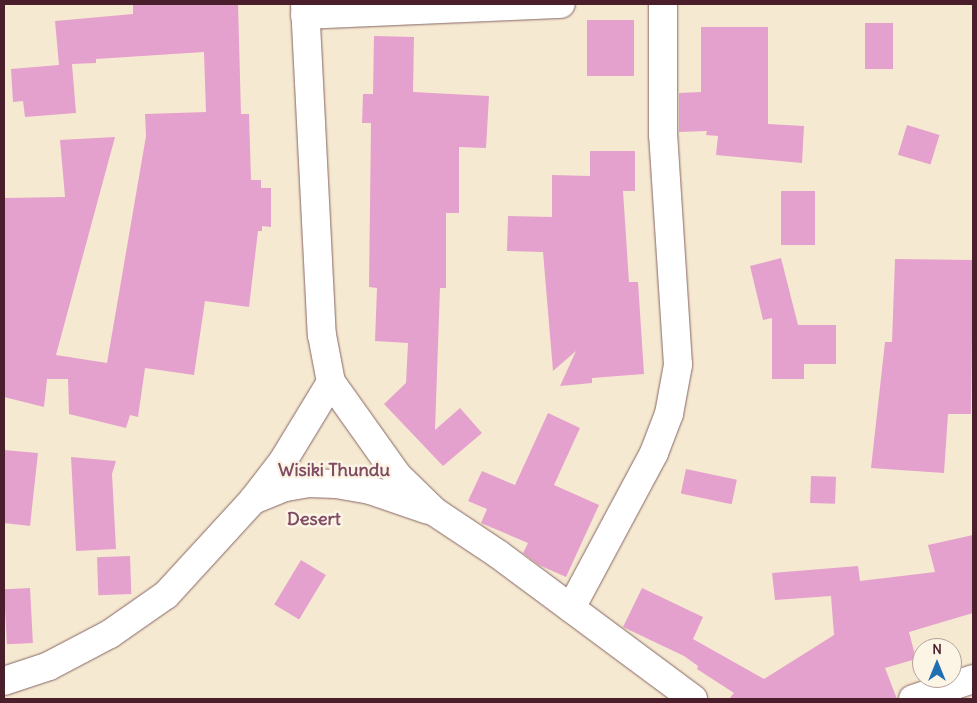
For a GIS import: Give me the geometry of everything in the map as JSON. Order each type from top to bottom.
[{"type":"street","points":[[561,4],[305,9],[322,335],[331,382],[397,475],[435,512],[693,699]]},
{"type":"street","points":[[570,608],[654,453],[669,414],[678,365],[663,135],[663,4]]},
{"type":"street","points":[[4,681],[49,666],[110,634],[166,595],[253,500],[283,461],[331,382]]},
{"type":"street","points":[[253,500],[286,487],[336,484],[370,490],[435,512]]},
{"type":"street","points":[[913,699],[973,679]]},
{"type":"building","points":[[133,4],[238,4],[241,114],[249,114],[251,180],[261,180],[261,188],[271,188],[271,227],[262,226],[262,231],[258,231],[249,307],[205,301],[194,375],[145,368],[138,417],[130,415],[126,428],[69,414],[68,379],[47,379],[44,407],[4,397],[4,198],[65,197],[60,140],[115,137],[56,355],[107,363],[146,136],[145,114],[206,112],[204,52],[96,59],[96,63],[72,64],[76,113],[25,117],[23,101],[13,102],[11,69],[59,65],[55,21],[133,14]]},
{"type":"building","points":[[587,20],[634,20],[634,76],[587,76]]},
{"type":"building","points":[[865,23],[893,23],[893,69],[865,69]]},
{"type":"building","points":[[701,27],[768,27],[768,124],[804,126],[802,163],[716,155],[718,136],[706,135],[707,131],[679,132],[679,93],[701,92]]},
{"type":"building","points":[[374,36],[414,37],[413,92],[489,96],[486,148],[459,147],[459,213],[446,213],[446,288],[440,288],[435,430],[460,408],[482,433],[443,466],[384,404],[406,383],[408,343],[375,341],[377,288],[369,287],[371,123],[362,123],[363,94],[373,94]]},
{"type":"building","points":[[907,125],[940,135],[930,165],[898,155]]},
{"type":"building","points":[[590,151],[635,151],[635,191],[623,191],[629,282],[638,282],[644,374],[592,378],[592,383],[560,386],[576,351],[553,371],[543,252],[507,251],[508,216],[552,217],[552,175],[590,176]]},
{"type":"building","points":[[781,191],[815,191],[815,245],[781,245]]},
{"type":"building","points":[[781,258],[798,325],[836,325],[836,364],[804,364],[804,379],[772,379],[772,318],[763,320],[750,266]]},
{"type":"building","points":[[895,259],[973,260],[971,414],[948,414],[944,473],[871,468],[885,342],[892,342]]},
{"type":"building","points":[[548,413],[580,428],[554,485],[599,505],[566,577],[539,565],[523,553],[528,543],[481,523],[487,509],[468,501],[482,471],[515,485]]},
{"type":"building","points":[[4,450],[38,453],[30,526],[4,523]]},
{"type":"building","points":[[71,457],[116,461],[112,474],[116,549],[76,551]]},
{"type":"building","points":[[686,469],[737,480],[732,504],[681,493]]},
{"type":"building","points":[[811,476],[836,477],[835,504],[810,503]]},
{"type":"building","points":[[973,535],[973,613],[909,632],[912,644],[912,660],[885,668],[897,699],[729,699],[734,693],[697,669],[698,666],[684,656],[623,627],[642,588],[703,617],[693,639],[764,679],[834,635],[831,596],[775,600],[772,573],[858,566],[860,581],[935,572],[928,545]]},
{"type":"building","points":[[130,556],[131,594],[98,595],[97,557]]},
{"type":"building","points":[[301,560],[326,575],[299,620],[274,605]]},
{"type":"building","points":[[30,588],[33,643],[7,644],[4,589]]},
{"type":"district","name":"Wisiki Thundu","points":[[334,470]]},
{"type":"district","name":"Desert","points":[[314,519]]}]
